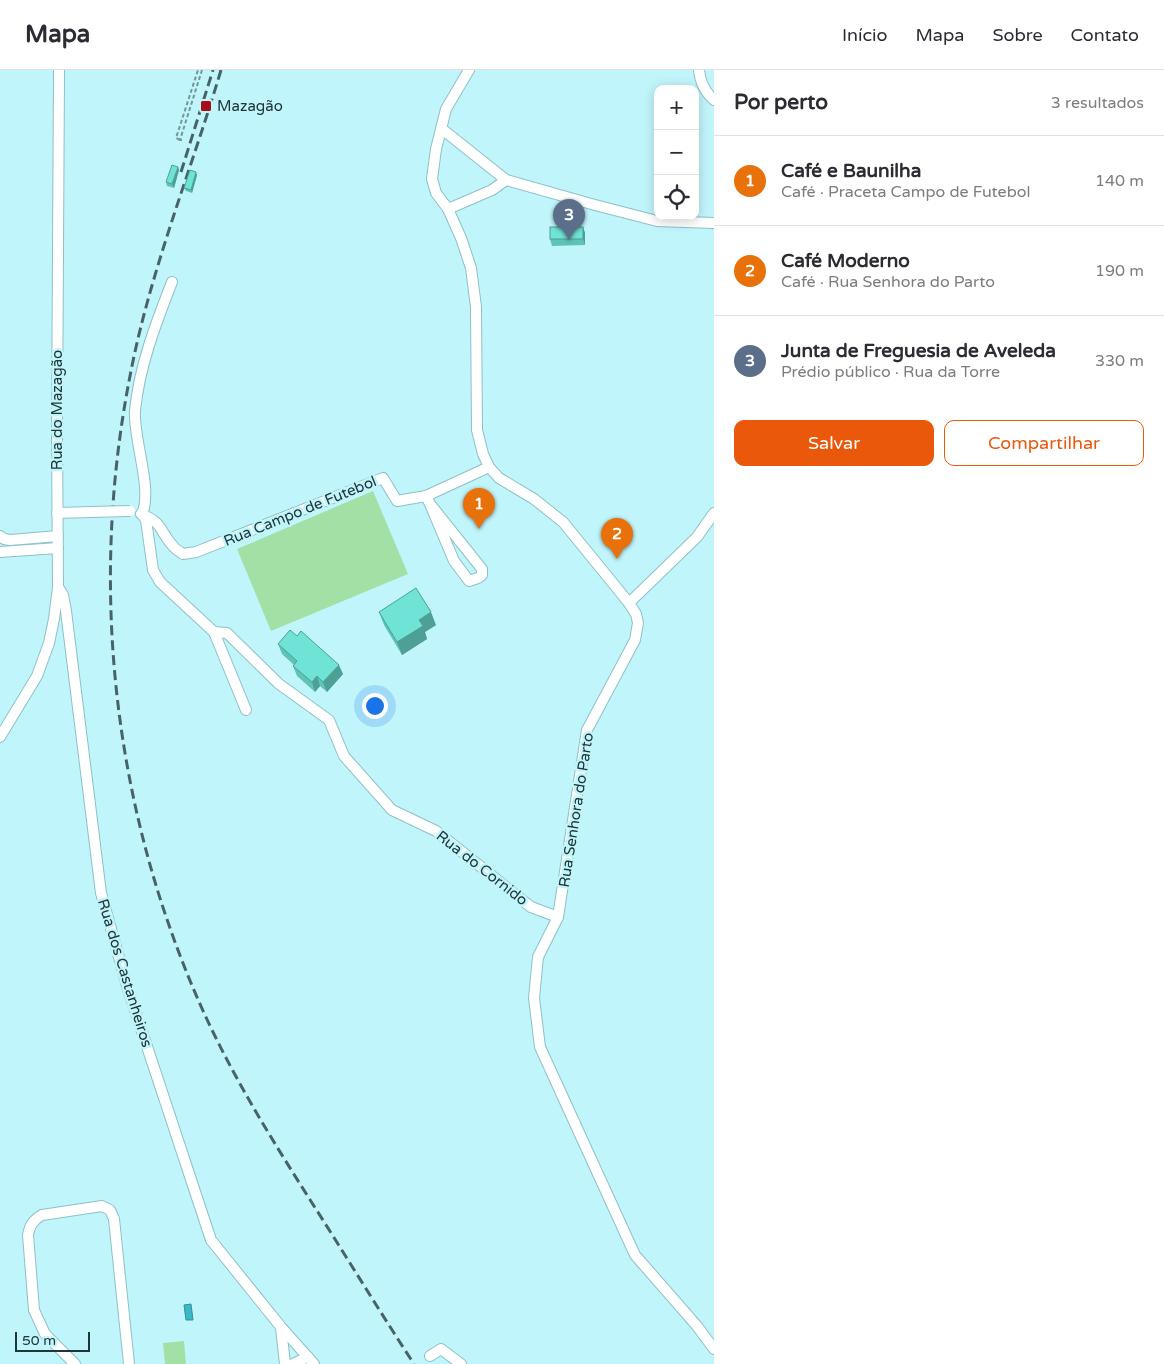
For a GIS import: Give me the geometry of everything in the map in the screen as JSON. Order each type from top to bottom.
[{"type":"street","name":"Rua do Mazagão","points":[[0,736],[37,676],[49,644],[58,587],[59,70]]},
{"type":"street","name":"Rua Senhora do Parto","points":[[469,70],[446,109],[436,149],[432,179],[436,193],[448,210],[461,238],[471,268],[476,307],[477,430],[483,454],[489,467],[499,478],[534,499],[563,522],[629,603],[636,614],[638,623],[636,640],[587,730],[558,917],[538,956],[534,998],[540,1047],[635,1254],[698,1326],[714,1349]]},
{"type":"street","points":[[699,70],[700,79],[714,100]]},
{"type":"street","points":[[442,129],[506,180],[595,206],[657,221],[714,223]]},
{"type":"street","points":[[448,210],[492,190],[506,180]]},
{"type":"street","name":"Rua do Cornido","points":[[172,282],[158,317],[142,370],[135,413],[145,507],[142,514],[146,520],[153,570],[160,582],[214,632],[228,633],[279,684],[329,720],[344,756],[392,810],[436,831],[531,907],[558,917]]},
{"type":"street","name":"Rua Campo de Futebol","points":[[142,514],[152,518],[160,526],[172,546],[183,554],[196,552],[383,478],[397,500],[428,500],[489,467]]},
{"type":"street","points":[[428,500],[482,569],[482,575],[478,578],[469,581],[454,560],[428,500]]},
{"type":"street","points":[[57,513],[130,511],[142,514]]},
{"type":"street","points":[[629,603],[698,537],[714,513]]},
{"type":"street","points":[[0,536],[10,540],[58,536]]},
{"type":"street","points":[[0,552],[58,548]]},
{"type":"street","name":"Rua dos Castanheiros","points":[[58,587],[66,611],[101,893],[127,986],[211,1240],[281,1327],[311,1360]]},
{"type":"street","points":[[214,632],[246,710]]},
{"type":"street","points":[[75,1364],[44,1334],[34,1310],[28,1235],[30,1225],[42,1214],[102,1206],[110,1210],[114,1218],[129,1364]]},
{"type":"street","points":[[281,1327],[286,1364]]},
{"type":"street","points":[[430,1356],[441,1349],[460,1364]]},
{"type":"street","points":[[293,1364],[311,1360]]},
{"type":"path","points":[[198,70],[176,138],[181,140],[202,70]]},
{"type":"green space","points":[[373,491],[408,574],[271,631],[237,549]]},
{"type":"green space","points":[[184,1341],[186,1364],[165,1364],[163,1343]]},
{"type":"water","points":[[191,1304],[193,1320],[186,1320],[184,1305]]},
{"type":"building","points":[[172,165],[178,167],[172,184],[166,182]]},
{"type":"building","points":[[190,170],[196,172],[191,190],[184,188]]},
{"type":"building","points":[[550,227],[583,227],[583,239],[550,239]]},
{"type":"building","points":[[416,588],[431,612],[419,620],[423,626],[397,642],[379,612]]},
{"type":"building","points":[[290,630],[297,636],[301,631],[339,665],[323,682],[317,676],[312,682],[293,666],[297,661],[278,644]]},
{"type":"railway","points":[[181,172],[213,70]]},
{"type":"railway","points":[[221,70],[148,298],[130,376],[117,457],[111,538],[111,619],[118,700],[130,780],[149,860],[173,937],[204,1013],[230,1066],[259,1117],[414,1364]]},
{"type":"place","name":"Mazagão","points":[[206,106]]},
{"type":"place","name":"Junta de Freguesia de Aveleda","points":[[569,240]]},
{"type":"place","name":"Café e Baunilha","points":[[479,529]]},
{"type":"place","name":"Café Moderno","points":[[617,559]]}]
